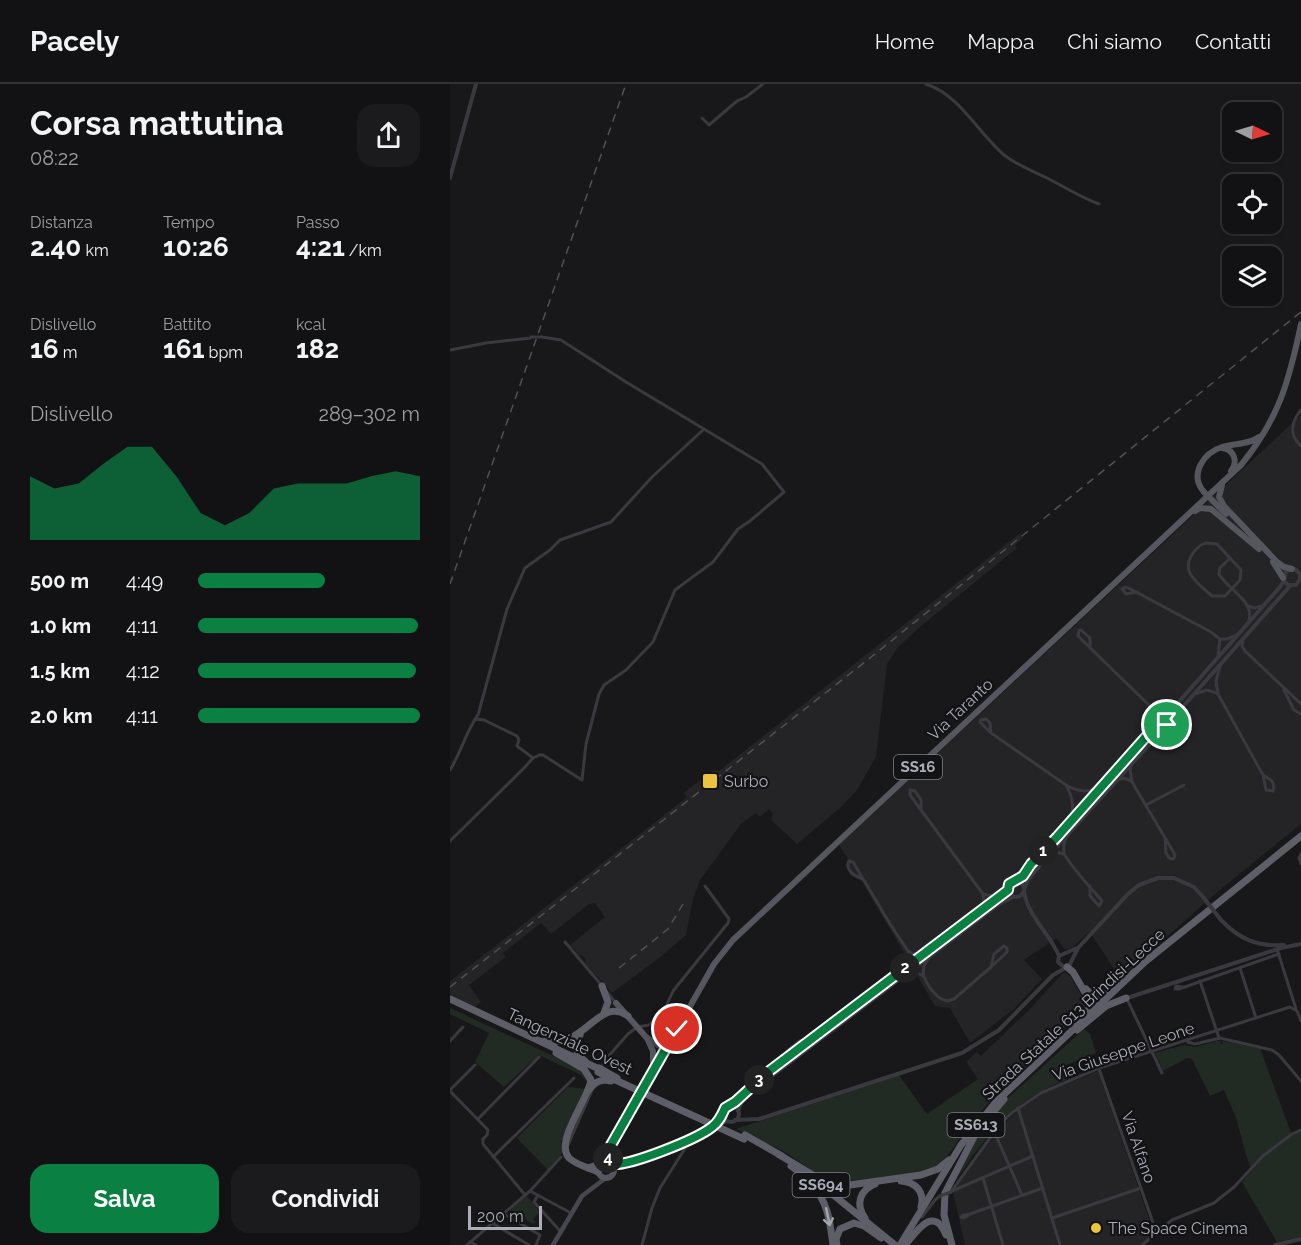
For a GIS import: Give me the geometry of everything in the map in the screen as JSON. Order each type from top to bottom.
[{"type":"highway","name":"Strada Statale 613 Brindisi-Lecce","points":[[905,1242],[972,1129],[996,1102],[1131,974],[1301,836]]},
{"type":"highway","name":"Strada Statale 613 Brindisi-Lecce","points":[[900,1245],[905,1242],[922,1217],[966,1144],[1004,1099],[1149,963],[1301,841]]},
{"type":"highway","points":[[1068,964],[1090,994],[1096,995],[1107,993],[1123,978],[1131,974]]},
{"type":"highway","points":[[1062,1039],[1089,1011],[1091,1005],[1068,964]]},
{"type":"highway","points":[[602,986],[607,997],[607,1011]]},
{"type":"highway","points":[[1077,1030],[1106,1006],[1126,998]]},
{"type":"highway","name":"Tangenziale Ovest","points":[[450,1001],[556,1053],[617,1078],[778,1154],[809,1175],[889,1242]]},
{"type":"highway","points":[[501,1025],[551,1043],[567,1041],[616,1003]]},
{"type":"highway","points":[[607,1011],[620,1011],[628,1016]]},
{"type":"highway","name":"Tangenziale Ovest","points":[[476,1015],[598,1070],[638,1091],[744,1137],[786,1163],[889,1242]]},
{"type":"highway","points":[[584,1030],[576,1041],[576,1051],[580,1058],[598,1070]]},
{"type":"highway","points":[[556,1053],[587,1071],[591,1080],[564,1145],[568,1157],[598,1173]]},
{"type":"highway","points":[[588,1091],[596,1082],[607,1080],[638,1091]]},
{"type":"highway","points":[[950,1245],[944,1215],[945,1193],[976,1133],[1004,1099]]},
{"type":"highway","points":[[778,1154],[821,1180],[848,1186],[934,1171],[950,1159],[972,1129]]},
{"type":"highway","points":[[588,1168],[601,1163]]},
{"type":"highway","points":[[786,1163],[809,1181],[821,1197],[827,1208],[835,1245]]},
{"type":"highway","points":[[889,1242],[862,1214],[860,1200],[864,1191],[872,1185],[904,1180],[916,1186],[922,1201],[905,1242]]},
{"type":"highway","points":[[905,1242],[919,1227],[929,1222],[937,1223],[943,1228],[950,1245]]},
{"type":"highway","points":[[835,1245],[840,1229],[854,1223],[864,1226],[889,1242]]},
{"type":"main road","name":"Via Taranto","points":[[595,1187],[599,1180],[598,1173],[601,1163],[611,1145],[714,964],[733,940],[1241,465],[1264,433],[1279,405],[1286,387],[1301,324]]},
{"type":"main road","points":[[1257,545],[1207,495],[1197,478],[1198,468],[1219,448],[1254,441],[1264,433]]},
{"type":"main road","points":[[1219,448],[1226,448],[1235,457],[1233,468],[1224,480]]},
{"type":"main road","points":[[1241,465],[1222,486],[1219,497],[1224,506],[1275,565],[1284,580]]},
{"type":"main road","points":[[1180,522],[1196,510],[1211,508],[1277,562],[1293,569]]},
{"type":"main road","points":[[616,1003],[649,1039],[661,1047],[663,1054]]},
{"type":"main road","points":[[649,1039],[660,1042],[666,1040],[677,1029]]},
{"type":"main road","points":[[649,1039],[653,1051],[652,1074]]},
{"type":"main road","points":[[653,1051],[663,1054]]},
{"type":"main road","name":"Via Taranto","points":[[553,1245],[582,1196],[613,1171],[608,1156],[611,1145]]},
{"type":"main road","points":[[601,1163],[610,1163]]},
{"type":"main road","points":[[598,1173],[607,1177]]},
{"type":"street","points":[[450,178],[476,84]]},
{"type":"street","points":[[702,118],[708,125],[737,101],[763,84]]},
{"type":"street","points":[[926,84],[939,88],[952,99],[984,135],[1011,160],[1099,204]]},
{"type":"street","points":[[450,350],[486,343],[542,337],[561,340],[703,430],[762,464],[784,492],[738,529],[713,562],[675,590],[653,642],[626,669],[604,685],[599,694],[586,744],[582,780],[539,754],[450,841]]},
{"type":"street","points":[[1301,410],[1294,419],[1292,430],[1296,441],[1301,446]]},
{"type":"street","points":[[450,770],[478,715],[511,596],[525,568],[560,540],[611,522],[652,477],[703,430]]},
{"type":"street","points":[[1205,543],[1217,544],[1230,558],[1239,567],[1241,573],[1240,580],[1225,596],[1212,596],[1192,577],[1189,567],[1191,556],[1196,548],[1205,543]]},
{"type":"street","points":[[1230,558],[1220,568],[1219,574],[1249,606],[1257,608],[1265,605]]},
{"type":"street","points":[[712,1128],[723,1116],[725,1108],[783,1061],[1008,890],[1009,884],[1023,876],[1031,864],[1162,717],[1265,605],[1284,580],[1286,571],[1301,566]]},
{"type":"street","points":[[735,1120],[743,1098],[748,1094],[999,904],[1024,890],[1028,880],[1041,864],[1115,780],[1243,638],[1292,586],[1301,580],[1293,569]]},
{"type":"street","points":[[1284,580],[1292,586]]},
{"type":"street","points":[[1137,592],[1220,639],[1230,638],[1239,633]]},
{"type":"street","points":[[1248,624],[1251,615],[1249,606]]},
{"type":"street","points":[[1090,648],[1090,638],[1078,630],[1078,636],[1090,648],[1154,710],[1163,725],[1167,725]]},
{"type":"street","points":[[1243,638],[1242,646],[1245,651],[1301,704]]},
{"type":"street","points":[[1217,658],[1220,639]]},
{"type":"street","points":[[1233,650],[1245,651]]},
{"type":"street","points":[[1222,661],[1216,677],[1218,694],[1263,775],[1266,790],[1273,791],[1275,786],[1273,781],[1263,775]]},
{"type":"street","points":[[1284,688],[1294,710],[1301,714]]},
{"type":"street","points":[[1192,696],[1207,690],[1218,694]]},
{"type":"street","points":[[1154,710],[1171,720]]},
{"type":"street","points":[[475,719],[484,720],[517,736],[517,746],[533,758]]},
{"type":"street","points":[[991,733],[990,723],[986,719],[981,720],[981,725],[991,733],[1066,785],[1082,792],[1096,789],[1106,782]]},
{"type":"street","points":[[1135,758],[1130,770],[1132,782],[1174,853],[1173,859],[1169,858],[1166,853],[1165,839]]},
{"type":"street","points":[[1115,780],[1124,778],[1132,782]]},
{"type":"street","points":[[1066,785],[1073,802],[1068,825]]},
{"type":"street","points":[[1146,805],[1184,785]]},
{"type":"street","points":[[921,810],[921,800],[915,791],[910,790],[910,795],[921,810],[983,894],[984,902],[979,912]]},
{"type":"street","points":[[1065,855],[1064,842],[1068,833]]},
{"type":"street","points":[[1041,864],[1056,852],[1065,855],[1090,886],[1102,901],[1099,906],[1089,896],[1090,886]]},
{"type":"street","points":[[1301,854],[1299,858],[1301,864]]},
{"type":"street","points":[[863,879],[852,875],[848,867],[849,861],[853,862],[908,951],[910,959],[906,968]]},
{"type":"street","points":[[613,1171],[616,1167],[678,1144],[727,1121],[753,1120],[962,1053],[999,1030],[1053,975],[1068,964],[1077,948],[1128,894],[1145,882],[1158,878],[1174,878],[1194,887],[1221,920],[1245,940],[1259,945],[1283,946],[1301,942]]},
{"type":"street","points":[[1016,880],[1021,882],[1028,905],[1056,947],[1062,954],[1070,956],[1068,964]]},
{"type":"street","points":[[567,1147],[606,1059],[637,1027],[649,1025],[664,1011],[673,991],[728,923],[729,919],[705,886]]},
{"type":"street","points":[[1008,890],[1028,905]]},
{"type":"street","points":[[983,894],[991,897],[999,896]]},
{"type":"street","points":[[565,942],[616,1003]]},
{"type":"street","points":[[1183,987],[1240,968],[1301,942]]},
{"type":"street","points":[[905,976],[918,973],[924,977],[940,1000],[947,1001],[954,999],[991,967],[1007,952],[1007,948],[1004,946],[994,954],[991,967]]},
{"type":"street","points":[[1053,975],[1062,954],[1077,948]]},
{"type":"street","points":[[908,951],[917,954],[928,950]]},
{"type":"street","points":[[1162,1073],[1126,998],[1278,952]]},
{"type":"street","points":[[1278,952],[1301,1021]]},
{"type":"street","points":[[924,977],[923,968],[930,957]]},
{"type":"street","points":[[1058,962],[1068,964]]},
{"type":"street","points":[[1240,968],[1257,1018]]},
{"type":"street","points":[[1200,981],[1219,1038]]},
{"type":"street","name":"Via Giuseppe Leone","points":[[951,1192],[994,1131],[1018,1108],[1047,1090],[1099,1068],[1187,1042],[1290,1007],[1296,1009]]},
{"type":"street","points":[[450,1041],[464,1026]]},
{"type":"street","points":[[1187,1042],[1195,1044],[1219,1038],[1275,1051],[1301,1081]]},
{"type":"street","points":[[477,1119],[539,1058]]},
{"type":"street","points":[[474,1065],[450,1090],[488,1130],[482,1142],[525,1195]]},
{"type":"street","name":"Via Alfano","points":[[1099,1068],[1157,1234]]},
{"type":"street","points":[[493,1157],[574,1078]]},
{"type":"street","points":[[730,1106],[753,1120]]},
{"type":"street","points":[[1018,1108],[1060,1245]]},
{"type":"street","points":[[723,1116],[727,1121]]},
{"type":"street","points":[[1142,1245],[1172,1220],[1214,1203],[1234,1187],[1263,1156],[1301,1130]]},
{"type":"street","points":[[994,1131],[1022,1195]]},
{"type":"street","points":[[642,1245],[660,1188],[692,1137]]},
{"type":"street","points":[[678,1144],[682,1144],[684,1149]]},
{"type":"street","points":[[922,1217],[934,1200],[940,1196],[1033,1156]]},
{"type":"street","points":[[469,1244],[530,1191],[561,1157]]},
{"type":"street","points":[[610,1163],[623,1164]]},
{"type":"street","points":[[983,1177],[1002,1245]]},
{"type":"street","points":[[970,1214],[1043,1188]]},
{"type":"street","points":[[1052,1218],[1140,1188]]},
{"type":"street","points":[[530,1191],[572,1213]]},
{"type":"street","points":[[538,1195],[534,1202],[561,1232]]},
{"type":"street","points":[[504,1214],[540,1235],[536,1245]]},
{"type":"street","points":[[492,1223],[529,1245]]},
{"type":"street","points":[[1275,1245],[1301,1239]]},
{"type":"street","points":[[469,1244],[476,1245]]},
{"type":"shaded area","points":[[1301,415],[1301,824],[1215,894],[1120,978],[1090,932],[1070,949],[1064,949],[1057,938],[1034,953],[1024,960],[1042,979],[1014,1009],[970,1043],[950,1008],[935,1006],[862,881],[851,876],[845,865],[848,859],[839,845]]},
{"type":"shaded area","points":[[1020,533],[1023,538],[1015,545],[1017,548],[921,626],[898,647],[887,664],[876,757],[857,790],[840,808],[797,844],[771,820],[773,814],[769,809],[760,817],[756,813],[741,824],[700,880],[693,899],[686,935],[659,958],[612,993],[585,963],[586,959],[570,945],[605,917],[595,903],[589,904],[551,934],[541,923],[503,953],[506,957],[469,985],[481,1002],[472,1009],[450,997],[450,981],[687,797],[684,793],[687,790],[714,770],[719,771]]},
{"type":"shaded area","points":[[1159,725],[1161,726],[1027,878],[1025,876],[1032,865]]},
{"type":"shaded area","points":[[1003,896],[1004,898],[745,1093]]},
{"type":"shaded area","points":[[1065,972],[1071,977],[1085,1002],[1085,1009],[992,1099],[966,1062],[976,1052],[981,1056]]},
{"type":"shaded area","points":[[450,1008],[581,1069],[585,1072],[588,1084],[581,1075],[539,1055],[504,1087],[475,1062],[489,1033],[450,1014]]},
{"type":"shaded area","points":[[1084,1029],[1090,1034],[1096,1053],[1064,1066],[1068,1079],[1029,1098],[1014,1110],[974,1154],[950,1189],[982,1128],[1008,1098]]},
{"type":"shaded area","points":[[1217,1041],[1221,1044],[1223,1044],[1222,1041],[1260,1048],[1291,1133],[1251,1168],[1236,1118],[1224,1090],[1210,1096],[1192,1059],[1187,1058],[1163,1071],[1155,1053],[1184,1045],[1195,1047]]},
{"type":"shaded area","points":[[1098,1071],[1154,1233],[1153,1236],[1140,1245],[1062,1245],[1061,1243],[1054,1245],[965,1245],[953,1192],[997,1131],[1016,1112],[1042,1094]]},
{"type":"shaded area","points":[[899,1075],[927,1114],[978,1079],[992,1099],[944,1159],[925,1172],[845,1183],[836,1182],[819,1175],[783,1151],[736,1129]]},
{"type":"shaded area","points":[[568,1087],[587,1089],[561,1142],[562,1153],[548,1170],[517,1138]]},
{"type":"shaded area","points":[[1301,1132],[1301,1237],[1277,1242],[1242,1182],[1276,1146]]},
{"type":"shaded area","points":[[527,1196],[540,1212],[533,1219],[536,1222],[533,1224],[510,1210]]},
{"type":"railway","points":[[450,584],[626,84]]},
{"type":"railway","points":[[450,987],[870,658],[1301,312]]},
{"type":"railway","points":[[619,968],[668,929],[686,899]]},
{"type":"place","name":"Surbo","points":[[710,781]]},
{"type":"place","name":"The Space Cinema","points":[[1096,1228]]},
{"type":"route","points":[[677,1029],[611,1145],[608,1156],[611,1164],[623,1164],[655,1153],[712,1128],[723,1116],[725,1108],[735,1102],[768,1072],[1008,890],[1009,884],[1023,876],[1046,847],[1160,721],[1163,725],[1167,725]]}]
